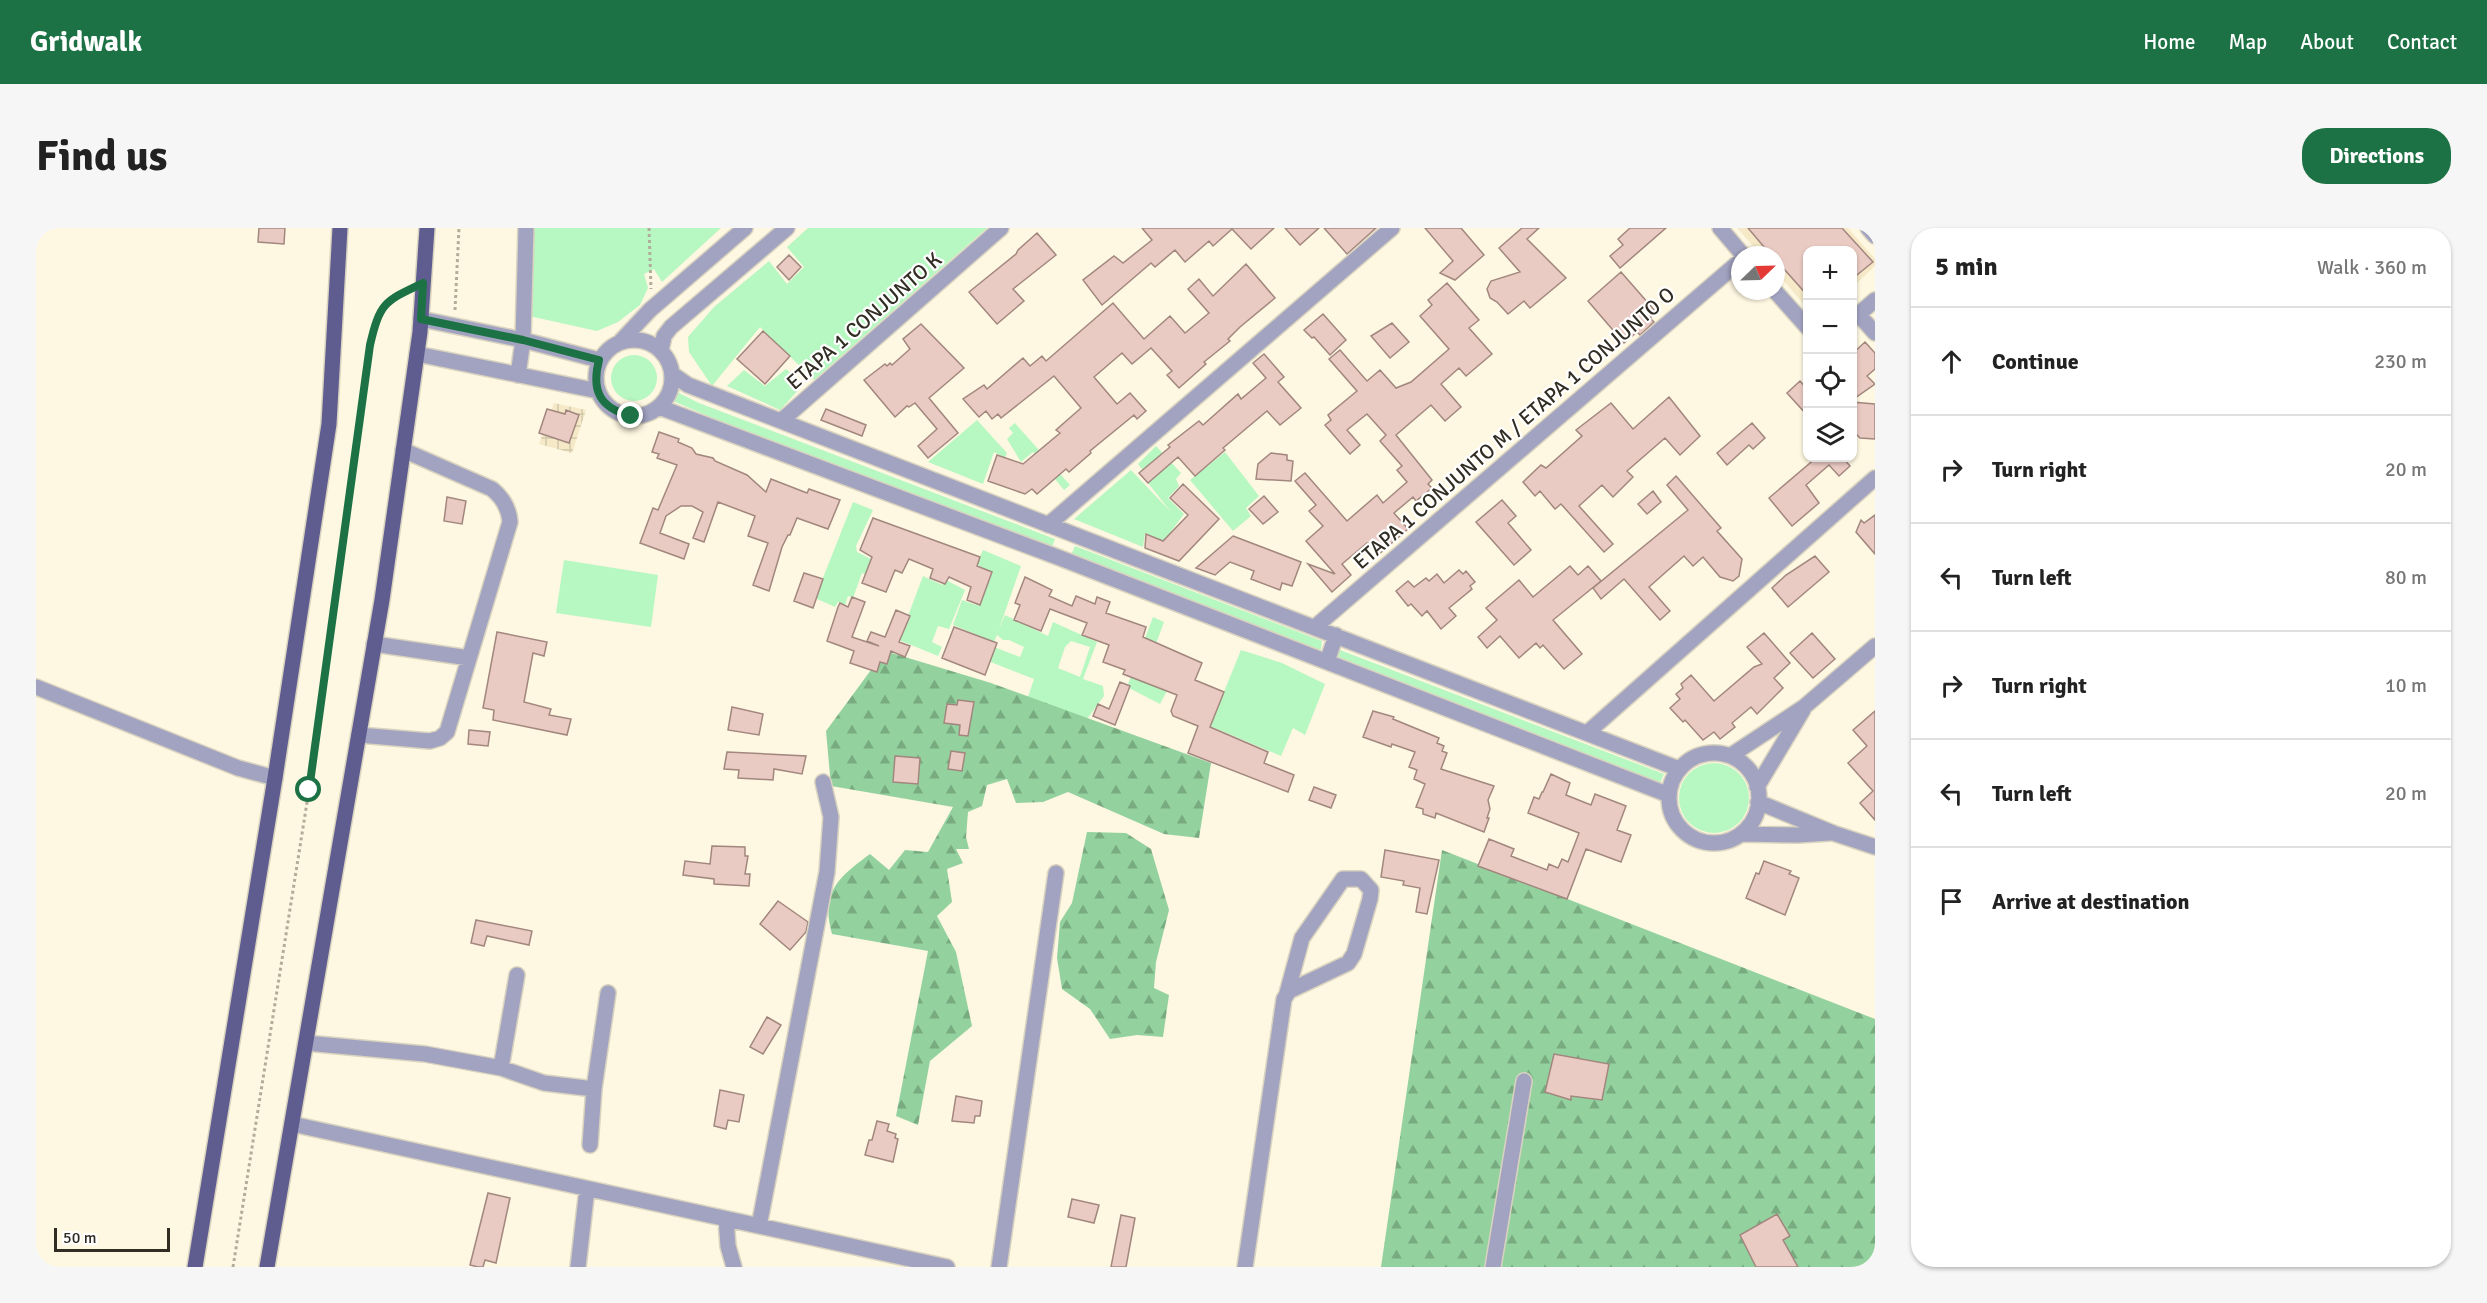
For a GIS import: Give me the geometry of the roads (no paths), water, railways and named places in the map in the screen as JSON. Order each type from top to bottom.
[{"type":"main road","points":[[195,1267],[275,777],[329,424],[340,228]]},
{"type":"main road","points":[[267,1267],[374,644],[417,354],[427,228]]},
{"type":"street","points":[[518,375],[523,340],[526,228]]},
{"type":"street","points":[[621,341],[636,339],[643,341],[661,351],[668,362],[672,374],[667,398],[646,414],[631,416],[617,412],[605,404],[597,391],[595,375],[599,360],[608,348],[621,341],[650,310],[746,228]]},
{"type":"street","points":[[661,351],[664,336],[671,327],[787,228]]},
{"type":"street","name":"ETAPA 1 CONJUNTO K","points":[[781,421],[1001,228]]},
{"type":"street","points":[[1048,525],[1392,228]]},
{"type":"street","points":[[1720,228],[1735,246]]},
{"type":"street","points":[[1868,228],[1875,237]]},
{"type":"street","name":"ETAPA 1 CONJUNTO M / ETAPA 1 CONJUNTO O","points":[[1315,627],[1731,269]]},
{"type":"street","points":[[1783,300],[1803,322]]},
{"type":"street","points":[[1857,316],[1875,300]]},
{"type":"street","points":[[1857,318],[1875,333]]},
{"type":"street","points":[[421,319],[523,340],[599,360]]},
{"type":"street","points":[[417,354],[597,391]]},
{"type":"street","points":[[672,374],[688,385],[1679,769]]},
{"type":"street","points":[[658,407],[1060,558],[1669,795]]},
{"type":"street","points":[[359,735],[430,741],[440,738],[447,732],[510,522],[510,513],[500,495],[492,489],[403,450]]},
{"type":"street","points":[[1587,733],[1875,478]]},
{"type":"street","points":[[1060,558],[1069,534]]},
{"type":"street","points":[[1327,662],[1336,635]]},
{"type":"street","points":[[374,644],[469,658]]},
{"type":"street","points":[[1730,756],[1804,707],[1875,646]]},
{"type":"street","points":[[36,687],[238,768],[275,777]]},
{"type":"street","points":[[1741,834],[1753,819],[1758,794],[1804,707]]},
{"type":"street","points":[[1833,833],[1741,834],[1721,842],[1700,841],[1687,834],[1676,823],[1670,810],[1669,795],[1672,782],[1679,769],[1689,760],[1702,754],[1716,753],[1730,756],[1742,763],[1751,774],[1758,794],[1833,833],[1875,847]]},
{"type":"street","points":[[759,1226],[827,872],[831,818],[823,782]]},
{"type":"street","points":[[999,1267],[1056,873]]},
{"type":"street","points":[[1245,1267],[1287,993],[1302,938],[1343,879],[1361,879],[1371,890],[1370,899],[1351,960],[1341,968],[1287,993]]},
{"type":"street","points":[[501,1068],[517,975]]},
{"type":"street","points":[[590,1145],[594,1089],[608,993]]},
{"type":"street","points":[[306,1043],[425,1054],[501,1068],[544,1083],[594,1089]]},
{"type":"street","points":[[1493,1267],[1524,1081]]},
{"type":"street","points":[[292,1124],[947,1267]]},
{"type":"street","points":[[578,1267],[587,1189]]},
{"type":"street","points":[[726,1219],[728,1246],[734,1267]]}]
